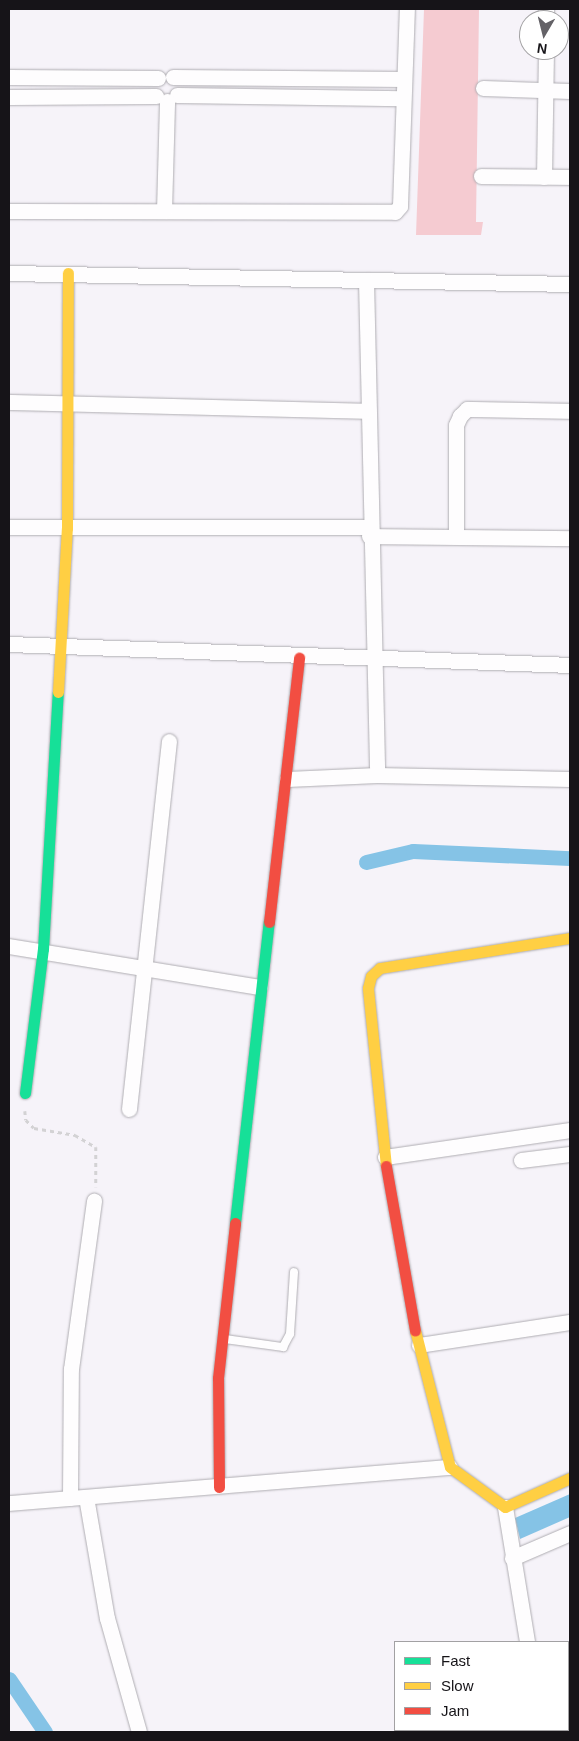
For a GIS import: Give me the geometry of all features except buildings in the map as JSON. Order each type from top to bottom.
[{"type":"street","points":[[9,211],[395,212],[400,206],[407,9]]},
{"type":"street","points":[[544,177],[546,60]]},
{"type":"street","points":[[9,77],[404,79]]},
{"type":"street","points":[[166,78],[153,88],[167,97]]},
{"type":"street","points":[[164,212],[166,78]]},
{"type":"street","points":[[483,88],[570,91]]},
{"type":"street","points":[[9,97],[403,98]]},
{"type":"street","points":[[481,176],[570,177]]},
{"type":"street","points":[[9,273],[570,284]]},
{"type":"street","points":[[25,1092],[43,949],[58,645],[67,528],[68,274]]},
{"type":"street","points":[[366,280],[366,411],[371,658],[377,775]]},
{"type":"street","points":[[9,402],[366,411]]},
{"type":"street","points":[[456,535],[456,426],[460,416],[467,409],[570,411]]},
{"type":"street","points":[[9,527],[369,531],[570,538]]},
{"type":"street","points":[[9,644],[299,658],[371,658],[570,665]]},
{"type":"street","points":[[219,1487],[216,1402],[260,987],[287,779],[299,658]]},
{"type":"street","points":[[129,1109],[148,967],[169,741]]},
{"type":"street","points":[[287,779],[377,775],[570,779]]},
{"type":"street","points":[[527,1641],[505,1507],[450,1467],[419,1345],[385,1157],[370,976],[380,968],[570,938]]},
{"type":"street","points":[[9,946],[43,949],[260,987]]},
{"type":"street","points":[[385,1157],[570,1130]]},
{"type":"street","points":[[521,1160],[570,1154]]},
{"type":"street","points":[[70,1498],[71,1369],[94,1201]]},
{"type":"street","points":[[419,1345],[570,1322]]},
{"type":"street","points":[[9,1503],[450,1467]]},
{"type":"street","points":[[505,1507],[570,1478]]},
{"type":"street","points":[[86,1497],[107,1618],[139,1732]]},
{"type":"street","points":[[512,1558],[570,1533]]},
{"type":"lane","points":[[223,1338],[283,1347],[290,1334],[294,1272]]},
{"type":"path","points":[[25,1092],[26,1120],[34,1128],[75,1135],[96,1147],[99,1163],[94,1201]]},
{"type":"shaded area","points":[[424,9],[479,9],[476,222],[483,222],[481,235],[416,235]]},
{"type":"water","points":[[570,1494],[570,1517],[520,1539],[515,1518]]},
{"type":"waterway","points":[[366,862],[413,851],[570,858]]},
{"type":"waterway","points":[[9,1679],[45,1732]]},
{"type":"traffic: fast","points":[[25,1093],[43,949],[58,692]]},
{"type":"traffic: fast","points":[[235,1223],[269,922]]},
{"type":"traffic: slow","points":[[58,692],[67,528],[68,273]]},
{"type":"traffic: slow","points":[[386,1166],[368,988],[371,976],[380,968],[570,938]]},
{"type":"traffic: slow","points":[[415,1330],[450,1467],[505,1507],[570,1478]]},
{"type":"traffic: jam","points":[[269,922],[299,658]]},
{"type":"traffic: jam","points":[[386,1166],[415,1330]]},
{"type":"traffic: jam","points":[[219,1487],[218,1378],[235,1223]]}]
